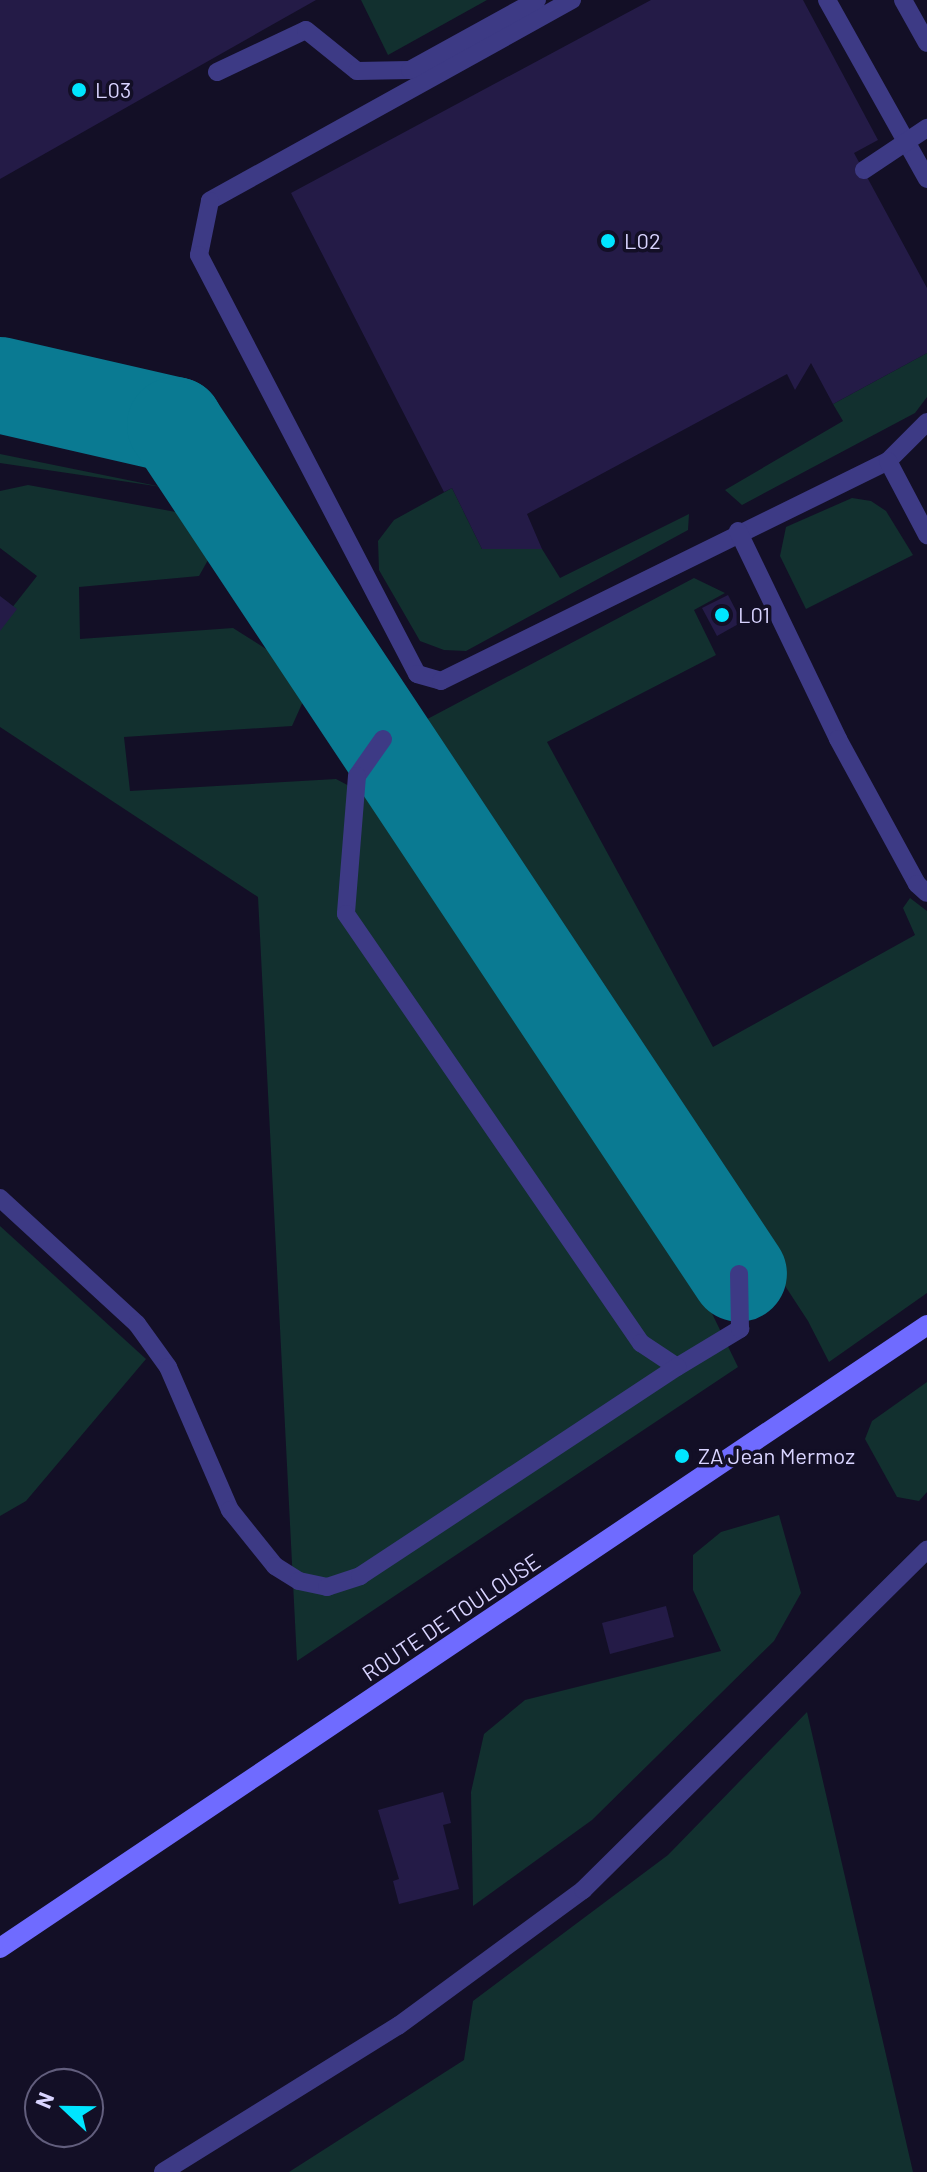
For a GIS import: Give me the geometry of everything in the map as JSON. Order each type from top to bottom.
[{"type":"main road","name":"ROUTE DE TOULOUSE","points":[[0,1948],[927,1325]]},
{"type":"lane","points":[[217,72],[306,30],[357,71],[410,70],[537,0]]},
{"type":"lane","points":[[572,0],[210,201],[199,255],[417,674],[441,681],[738,531],[888,461],[927,422]]},
{"type":"lane","points":[[827,0],[927,179]]},
{"type":"lane","points":[[903,0],[927,43]]},
{"type":"lane","points":[[864,170],[927,128]]},
{"type":"lane","points":[[888,461],[927,535]]},
{"type":"lane","points":[[738,531],[838,739],[917,884],[927,893]]},
{"type":"lane","points":[[383,739],[357,776],[346,914],[641,1343],[677,1367]]},
{"type":"lane","points":[[0,1198],[137,1324],[168,1367],[230,1510],[275,1566],[299,1581],[327,1587],[360,1576],[677,1367],[740,1329],[739,1274]]},
{"type":"lane","points":[[163,2172],[398,2026],[583,1890],[927,1550]]},
{"type":"green space","points":[[361,0],[487,0],[388,55]]},
{"type":"green space","points":[[927,353],[927,397],[915,413],[742,505],[725,490],[843,421],[833,404]]},
{"type":"green space","points":[[0,454],[162,487],[0,463]]},
{"type":"green space","points":[[28,485],[176,512],[208,560],[199,576],[79,587],[80,639],[233,628],[274,654],[305,697],[292,726],[124,737],[130,791],[336,779],[372,798],[688,1264],[738,1367],[297,1661],[258,897],[0,727],[0,623],[37,576],[0,548],[0,491]]},
{"type":"green space","points":[[452,488],[482,549],[542,549],[560,578],[689,514],[688,530],[466,651],[444,650],[420,641],[379,570],[378,541],[394,520]]},
{"type":"green space","points":[[852,498],[871,501],[886,511],[913,555],[806,609],[780,556],[786,527]]},
{"type":"green space","points":[[694,578],[725,593],[694,610],[716,655],[547,742],[713,1047],[915,935],[903,908],[910,898],[927,911],[927,1293],[829,1362],[808,1321],[418,724]]},
{"type":"green space","points":[[0,1226],[146,1359],[26,1501],[0,1516]]},
{"type":"green space","points":[[927,1382],[927,1492],[919,1501],[897,1497],[865,1439],[872,1421]]},
{"type":"green space","points":[[779,1515],[801,1593],[774,1641],[592,1820],[473,1906],[471,1792],[484,1734],[525,1700],[721,1651],[693,1590],[693,1555],[721,1532]]},
{"type":"green space","points":[[807,1712],[913,2172],[289,2172],[464,2060],[473,2001],[668,1855]]},
{"type":"building","name":"L03","points":[[0,0],[316,0],[0,179]]},
{"type":"building","name":"L02","points":[[651,0],[803,0],[878,140],[854,153],[927,288],[927,353],[833,404],[811,363],[795,390],[787,374],[527,514],[542,549],[482,549],[452,488],[444,492],[291,193]]},
{"type":"building","name":"L01","points":[[728,595],[742,622],[717,636],[702,608]]},
{"type":"building","points":[[0,596],[17,609],[0,631]]},
{"type":"building","points":[[666,1606],[674,1637],[610,1654],[602,1623]]},
{"type":"building","points":[[443,1792],[451,1823],[443,1825],[459,1889],[399,1904],[393,1881],[399,1879],[378,1810]]},
{"type":"taxiway","points":[[0,385],[175,425],[739,1274]]},
{"type":"place","name":"L03","points":[[79,90]]},
{"type":"place","name":"L02","points":[[608,241]]},
{"type":"place","name":"L01","points":[[722,615]]},
{"type":"place","name":"ZA Jean Mermoz","points":[[682,1456]]}]
